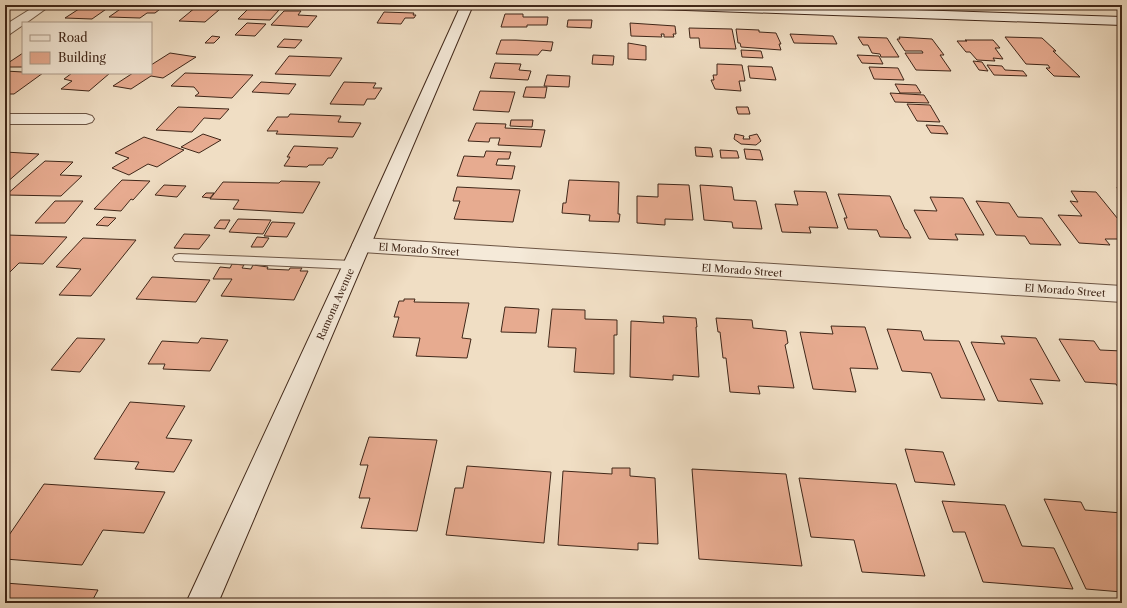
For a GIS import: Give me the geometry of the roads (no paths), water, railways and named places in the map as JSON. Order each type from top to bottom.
[{"type":"street","points":[[5,31],[45,5]]},
{"type":"street","name":"Ramona Avenue","points":[[202,603],[362,245],[467,5]]},
{"type":"street","points":[[657,5],[1122,21]]},
{"type":"street","points":[[5,119],[86,119]]},
{"type":"street","name":"El Morado Street","points":[[362,245],[1122,294]]},
{"type":"lane","points":[[179,258],[353,265]]}]
